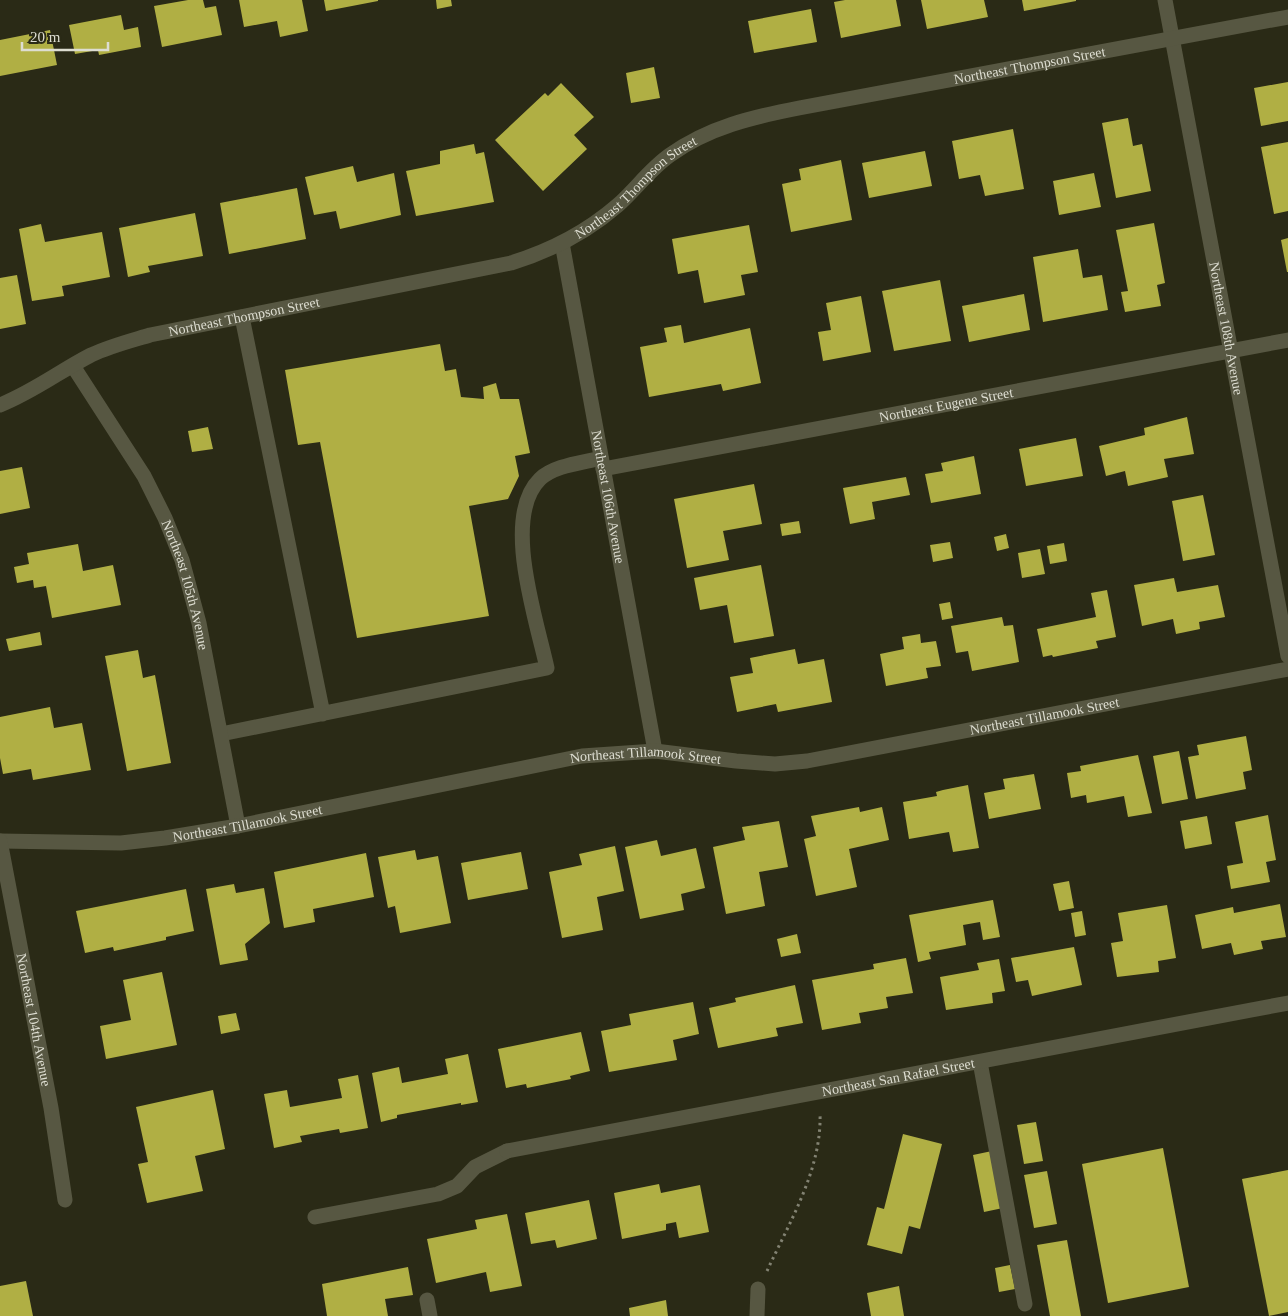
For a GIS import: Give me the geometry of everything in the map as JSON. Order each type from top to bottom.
[{"type":"street","name":"Northeast 108th Avenue","points":[[1165,0],[1288,656]]},
{"type":"street","name":"Northeast Thompson Street","points":[[0,405],[22,396],[72,366],[117,344],[150,335],[511,263],[535,256],[594,225],[618,205],[669,156],[695,139],[725,126],[799,108],[1288,18]]},
{"type":"street","name":"Northeast 106th Avenue","points":[[562,243],[655,751]]},
{"type":"street","points":[[221,734],[323,714],[242,317]]},
{"type":"street","name":"Northeast Eugene Street","points":[[323,714],[546,668],[522,550],[521,523],[527,501],[540,479],[561,468],[602,464],[1288,340]]},
{"type":"street","name":"Northeast 105th Avenue","points":[[72,366],[144,476],[165,518],[182,560],[199,623],[238,826]]},
{"type":"street","name":"Northeast Tillamook Street","points":[[0,841],[121,843],[238,826],[582,756],[655,751],[756,763],[775,764],[807,761],[1288,669]]},
{"type":"street","name":"Northeast 104th Avenue","points":[[0,841],[51,1108],[65,1200]]},
{"type":"street","name":"Northeast San Rafael Street","points":[[315,1217],[438,1194],[457,1186],[475,1168],[507,1151],[1288,1003]]},
{"type":"street","points":[[980,1062],[1025,1304]]},
{"type":"street","points":[[757,1316],[758,1289]]},
{"type":"street","points":[[427,1300],[430,1316]]},
{"type":"path","points":[[758,1289],[815,1163],[821,1132],[820,1112],[816,1093]]},
{"type":"building","points":[[188,0],[203,0],[205,8],[216,6],[222,35],[162,47],[154,6]]},
{"type":"building","points":[[239,0],[302,0],[308,31],[280,37],[277,21],[244,27]]},
{"type":"building","points":[[324,0],[378,0],[378,1],[326,11]]},
{"type":"building","points":[[436,0],[451,0],[452,6],[437,9]]},
{"type":"building","points":[[845,0],[896,0],[901,26],[841,38],[834,2]]},
{"type":"building","points":[[921,0],[984,0],[988,17],[927,29]]},
{"type":"building","points":[[1022,0],[1076,0],[1076,1],[1024,11]]},
{"type":"building","points":[[811,9],[817,42],[754,53],[748,21]]},
{"type":"building","points":[[121,15],[124,30],[138,27],[141,47],[99,55],[98,50],[75,54],[69,25]]},
{"type":"building","points":[[50,30],[57,65],[0,76],[0,40]]},
{"type":"building","points":[[654,67],[660,98],[631,103],[626,73]]},
{"type":"building","points":[[1288,82],[1288,121],[1261,126],[1254,88]]},
{"type":"building","points":[[561,83],[594,117],[574,135],[587,149],[543,191],[495,140],[545,93],[548,96]]},
{"type":"building","points":[[1128,118],[1133,146],[1142,144],[1151,191],[1116,198],[1102,123]]},
{"type":"building","points":[[1013,129],[1024,189],[985,196],[980,175],[959,179],[952,141]]},
{"type":"building","points":[[1288,142],[1288,211],[1274,214],[1261,147]]},
{"type":"building","points":[[474,144],[476,154],[484,152],[494,202],[416,216],[406,171],[440,164],[440,151]]},
{"type":"building","points":[[925,151],[932,186],[869,198],[862,163]]},
{"type":"building","points":[[841,160],[852,220],[791,232],[782,184],[801,180],[799,169]]},
{"type":"building","points":[[353,166],[357,182],[394,173],[401,215],[340,229],[336,211],[314,215],[305,177]]},
{"type":"building","points":[[1094,173],[1101,207],[1059,215],[1053,181]]},
{"type":"building","points":[[297,188],[306,239],[229,254],[220,203]]},
{"type":"building","points":[[195,213],[203,256],[148,266],[150,272],[128,277],[119,228]]},
{"type":"building","points":[[1154,223],[1165,283],[1157,285],[1161,306],[1125,312],[1121,292],[1128,291],[1116,230]]},
{"type":"building","points":[[41,224],[45,242],[102,232],[110,277],[62,286],[64,296],[32,301],[19,229]]},
{"type":"building","points":[[749,225],[758,272],[741,275],[745,295],[704,303],[698,270],[678,274],[672,239]]},
{"type":"building","points":[[1288,238],[1288,272],[1287,272],[1281,240]]},
{"type":"building","points":[[1078,249],[1083,278],[1102,275],[1108,310],[1043,322],[1033,257]]},
{"type":"building","points":[[17,275],[26,324],[0,329],[0,278]]},
{"type":"building","points":[[940,280],[951,341],[894,351],[882,291]]},
{"type":"building","points":[[1024,294],[1030,330],[969,342],[962,306]]},
{"type":"building","points":[[861,296],[871,352],[823,361],[818,332],[831,330],[826,303]]},
{"type":"building","points":[[681,325],[684,343],[750,328],[761,383],[723,391],[721,384],[649,397],[640,347],[667,342],[664,328]]},
{"type":"building","points":[[440,344],[445,371],[456,369],[461,397],[484,399],[483,387],[496,383],[500,399],[519,399],[530,453],[515,456],[519,476],[508,499],[469,506],[489,616],[357,638],[320,442],[298,445],[285,370]]},
{"type":"building","points":[[1187,417],[1194,454],[1164,459],[1168,477],[1128,486],[1125,471],[1106,476],[1099,446],[1145,435],[1144,428]]},
{"type":"building","points":[[208,427],[213,449],[192,452],[188,431]]},
{"type":"building","points":[[1076,438],[1083,476],[1026,486],[1019,449]]},
{"type":"building","points":[[974,456],[981,494],[931,503],[925,474],[943,471],[941,463]]},
{"type":"building","points":[[22,467],[30,508],[0,514],[0,471]]},
{"type":"building","points":[[906,477],[910,495],[872,502],[875,519],[850,524],[843,488]]},
{"type":"building","points":[[754,484],[762,524],[723,531],[729,560],[687,568],[674,499]]},
{"type":"building","points":[[1203,495],[1215,555],[1183,561],[1172,501]]},
{"type":"building","points":[[799,521],[801,533],[782,536],[780,524]]},
{"type":"building","points":[[1006,534],[1009,548],[997,551],[994,537]]},
{"type":"building","points":[[950,542],[953,558],[933,562],[930,545]]},
{"type":"building","points":[[1064,543],[1067,561],[1050,564],[1047,546]]},
{"type":"building","points":[[78,544],[83,571],[113,565],[121,605],[52,618],[46,586],[34,588],[33,580],[17,583],[14,567],[29,564],[27,553]]},
{"type":"building","points":[[1040,549],[1045,574],[1022,578],[1018,553]]},
{"type":"building","points":[[761,565],[774,636],[734,643],[727,605],[700,610],[694,578]]},
{"type":"building","points":[[1174,578],[1177,592],[1218,585],[1225,617],[1199,622],[1200,629],[1176,634],[1173,619],[1142,626],[1134,585]]},
{"type":"building","points":[[1107,590],[1116,637],[1096,641],[1098,648],[1053,657],[1052,655],[1043,657],[1037,629],[1096,617],[1091,593]]},
{"type":"building","points":[[950,602],[953,618],[942,620],[939,604]]},
{"type":"building","points":[[1002,617],[1004,626],[1013,625],[1019,662],[972,671],[968,651],[956,653],[951,626]]},
{"type":"building","points":[[40,632],[42,645],[9,651],[6,639]]},
{"type":"building","points":[[920,634],[921,643],[936,641],[941,666],[926,668],[928,678],[886,686],[880,654],[904,649],[902,637]]},
{"type":"building","points":[[795,649],[798,664],[824,659],[832,702],[778,712],[776,704],[737,712],[730,677],[753,673],[750,658]]},
{"type":"building","points":[[138,650],[143,678],[155,675],[171,763],[127,771],[105,656]]},
{"type":"building","points":[[50,707],[54,728],[82,723],[91,770],[33,780],[31,769],[3,774],[0,758],[0,717]]},
{"type":"building","points":[[1246,736],[1252,770],[1243,772],[1246,789],[1196,799],[1188,757],[1199,755],[1197,745]]},
{"type":"building","points":[[1179,751],[1188,799],[1162,804],[1153,756]]},
{"type":"building","points":[[1138,755],[1152,813],[1128,817],[1124,796],[1087,803],[1086,795],[1071,798],[1067,773],[1081,771],[1080,766]]},
{"type":"building","points":[[1034,774],[1041,809],[989,819],[984,793],[1005,789],[1003,779]]},
{"type":"building","points":[[968,785],[979,848],[953,852],[949,832],[909,839],[903,802],[937,796],[936,792]]},
{"type":"building","points":[[859,807],[860,812],[882,807],[889,840],[849,849],[857,887],[816,896],[804,839],[816,836],[811,816]]},
{"type":"building","points":[[1268,815],[1276,860],[1266,862],[1270,882],[1231,889],[1227,866],[1243,863],[1235,822]]},
{"type":"building","points":[[1207,816],[1212,844],[1185,849],[1180,821]]},
{"type":"building","points":[[779,821],[788,867],[759,872],[765,906],[726,914],[713,847],[745,840],[742,827]]},
{"type":"building","points":[[657,840],[661,856],[696,848],[705,888],[681,894],[684,910],[640,919],[625,847]]},
{"type":"building","points":[[615,846],[624,891],[597,897],[603,930],[562,938],[549,872],[582,865],[579,854]]},
{"type":"building","points":[[415,850],[417,860],[438,856],[451,923],[400,933],[395,906],[388,908],[378,857]]},
{"type":"building","points":[[521,852],[528,889],[468,900],[461,863]]},
{"type":"building","points":[[366,853],[374,897],[313,909],[315,922],[284,928],[274,872]]},
{"type":"building","points":[[1069,881],[1074,908],[1059,911],[1053,884]]},
{"type":"building","points":[[234,884],[236,893],[264,888],[270,923],[245,944],[248,960],[220,965],[206,889]]},
{"type":"building","points":[[186,889],[194,931],[166,937],[166,940],[114,951],[113,947],[85,953],[76,911]]},
{"type":"building","points":[[993,900],[1000,937],[983,940],[980,922],[963,925],[966,945],[929,952],[931,959],[918,962],[909,915]]},
{"type":"building","points":[[1280,904],[1286,937],[1261,941],[1263,949],[1234,955],[1231,943],[1202,949],[1195,915],[1233,907],[1234,913]]},
{"type":"building","points":[[1167,905],[1176,958],[1158,961],[1159,972],[1117,977],[1111,943],[1123,941],[1118,913]]},
{"type":"building","points":[[1082,911],[1086,935],[1075,937],[1071,913]]},
{"type":"building","points":[[797,934],[801,953],[781,957],[777,939]]},
{"type":"building","points":[[1074,947],[1082,985],[1032,996],[1028,980],[1016,982],[1011,958]]},
{"type":"building","points":[[906,958],[913,993],[886,997],[888,1008],[859,1013],[861,1023],[822,1030],[812,980],[874,969],[873,964]]},
{"type":"building","points":[[999,959],[1005,991],[992,993],[993,1003],[946,1010],[940,977],[979,970],[977,963]]},
{"type":"building","points":[[162,972],[177,1045],[106,1059],[100,1026],[131,1020],[123,980]]},
{"type":"building","points":[[795,985],[803,1023],[776,1028],[778,1036],[718,1048],[709,1008],[736,1002],[735,998]]},
{"type":"building","points":[[693,1002],[699,1034],[673,1040],[677,1060],[609,1072],[601,1031],[631,1025],[629,1014]]},
{"type":"building","points":[[236,1013],[240,1030],[221,1034],[218,1016]]},
{"type":"building","points":[[581,1032],[590,1071],[570,1076],[571,1079],[527,1088],[526,1084],[506,1088],[498,1049]]},
{"type":"building","points":[[468,1054],[478,1102],[461,1105],[461,1103],[397,1115],[397,1118],[381,1122],[372,1073],[399,1067],[402,1083],[448,1074],[445,1059]]},
{"type":"building","points":[[358,1075],[368,1128],[340,1133],[339,1129],[300,1136],[302,1142],[274,1148],[264,1094],[287,1090],[290,1107],[342,1098],[338,1079]]},
{"type":"building","points":[[213,1090],[225,1149],[195,1156],[203,1191],[147,1203],[138,1164],[148,1162],[136,1107]]},
{"type":"building","points":[[1036,1122],[1043,1161],[1024,1164],[1017,1125]]},
{"type":"building","points":[[903,1134],[942,1144],[920,1229],[909,1226],[902,1254],[867,1245],[877,1207],[884,1209]]},
{"type":"building","points":[[1163,1148],[1189,1287],[1108,1303],[1082,1164]]},
{"type":"building","points":[[992,1151],[1003,1208],[984,1212],[973,1155]]},
{"type":"building","points":[[1288,1170],[1288,1312],[1269,1316],[1242,1179]]},
{"type":"building","points":[[1047,1171],[1057,1224],[1034,1228],[1024,1175]]},
{"type":"building","points":[[659,1184],[661,1193],[700,1185],[709,1232],[679,1238],[676,1222],[666,1224],[666,1230],[622,1239],[614,1193]]},
{"type":"building","points":[[589,1200],[597,1239],[557,1248],[555,1240],[531,1244],[525,1213]]},
{"type":"building","points":[[507,1214],[522,1286],[490,1292],[486,1272],[436,1283],[427,1239],[477,1229],[475,1220]]},
{"type":"building","points":[[1067,1240],[1081,1316],[1050,1316],[1037,1245]]},
{"type":"building","points":[[1010,1265],[1015,1289],[999,1292],[995,1268]]},
{"type":"building","points":[[408,1267],[413,1295],[385,1299],[388,1316],[327,1316],[322,1284]]},
{"type":"building","points":[[26,1281],[33,1316],[0,1316],[0,1286]]},
{"type":"building","points":[[899,1286],[904,1316],[871,1316],[867,1293]]},
{"type":"building","points":[[666,1300],[668,1316],[630,1316],[629,1308]]}]
